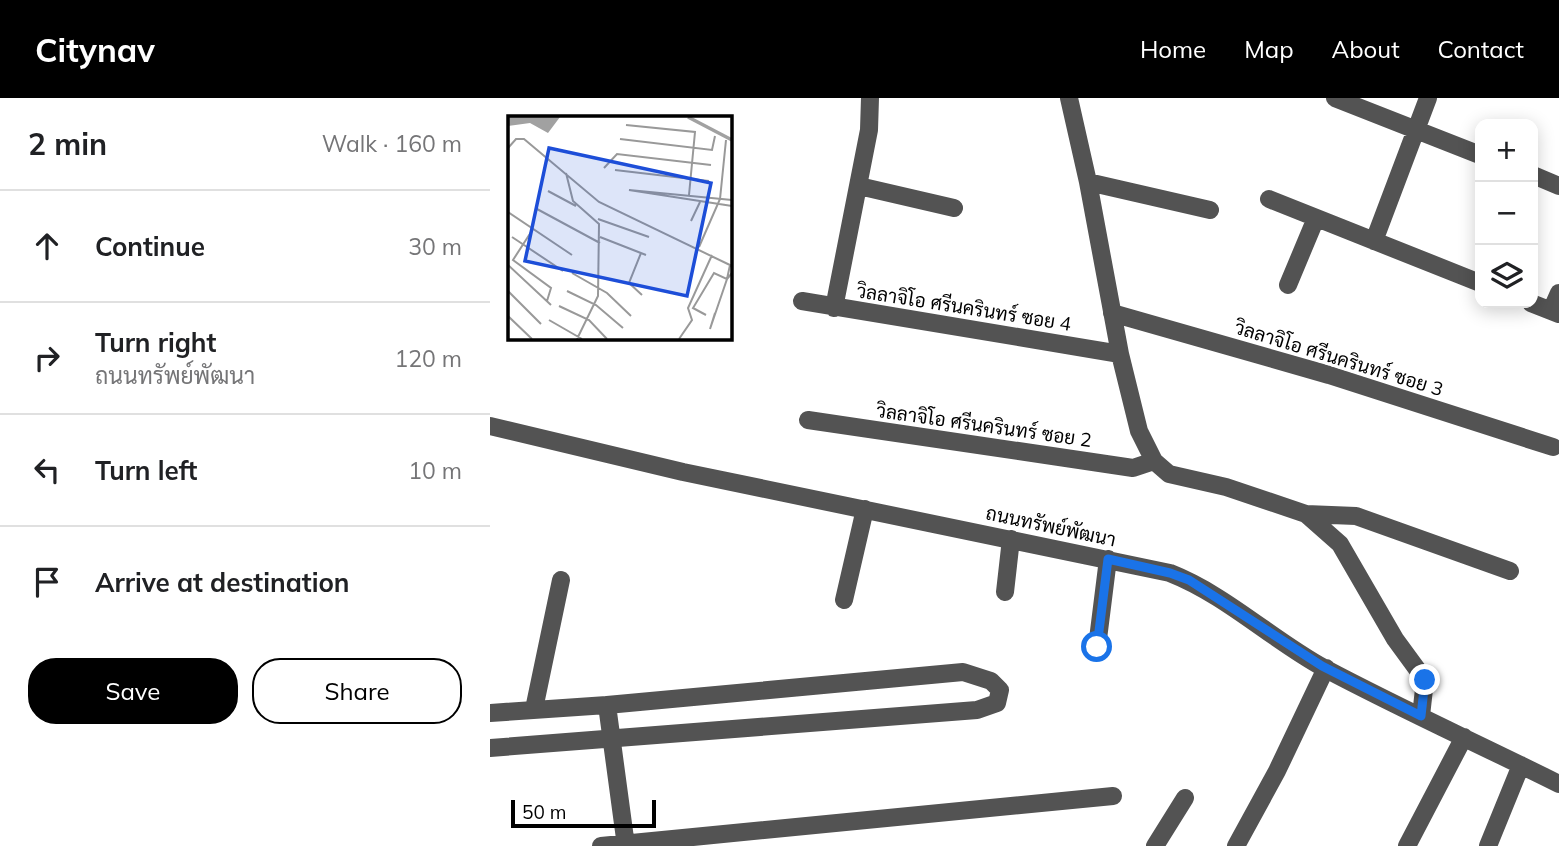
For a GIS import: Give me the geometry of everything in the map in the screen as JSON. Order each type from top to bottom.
[{"type":"street","points":[[834,308],[869,130],[870,98]]},
{"type":"street","points":[[1069,98],[1088,182],[1120,354],[1139,431],[1154,461],[1170,474],[1226,487],[1306,514],[1356,516],[1510,572]]},
{"type":"street","points":[[1335,98],[1475,153]]},
{"type":"street","points":[[1374,241],[1428,98]]},
{"type":"street","points":[[1538,177],[1559,186]]},
{"type":"street","points":[[1088,182],[1210,211]]},
{"type":"street","points":[[859,186],[954,208]]},
{"type":"street","points":[[1269,199],[1475,281]]},
{"type":"street","points":[[1288,285],[1316,218]]},
{"type":"street","points":[[1538,306],[1555,312],[1559,293]]},
{"type":"street","name":"วิลลาจิโอ ศรีนครินทร์ ซอย 4","points":[[802,301],[1120,354]]},
{"type":"street","name":"วิลลาจิโอ ศรีนครินทร์ ซอย 3","points":[[1112,313],[1329,375],[1553,447]]},
{"type":"street","name":"วิลลาจิโอ ศรีนครินทร์ ซอย 2","points":[[808,420],[1133,468],[1154,461]]},
{"type":"street","name":"ถนนทรัพย์พัฒนา","points":[[490,426],[673,469],[1170,573],[1189,580],[1326,668],[1559,784]]},
{"type":"street","points":[[844,600],[865,509]]},
{"type":"street","points":[[1306,514],[1340,544],[1395,639],[1425,680],[1421,716]]},
{"type":"street","points":[[1005,592],[1011,539]]},
{"type":"street","points":[[1097,647],[1108,559]]},
{"type":"street","points":[[534,709],[561,580]]},
{"type":"street","points":[[1236,846],[1277,771],[1326,668]]},
{"type":"street","points":[[490,713],[607,705],[963,672],[991,681],[1000,690],[997,704],[978,710],[490,748]]},
{"type":"street","points":[[607,705],[626,845]]},
{"type":"street","points":[[1407,846],[1464,737]]},
{"type":"street","points":[[1489,846],[1521,765]]},
{"type":"street","points":[[601,846],[1113,796]]},
{"type":"street","points":[[1155,846],[1185,798]]},
{"type":"route","points":[[1097,647],[1108,559],[1189,580],[1322,666],[1421,716],[1425,680]]}]
